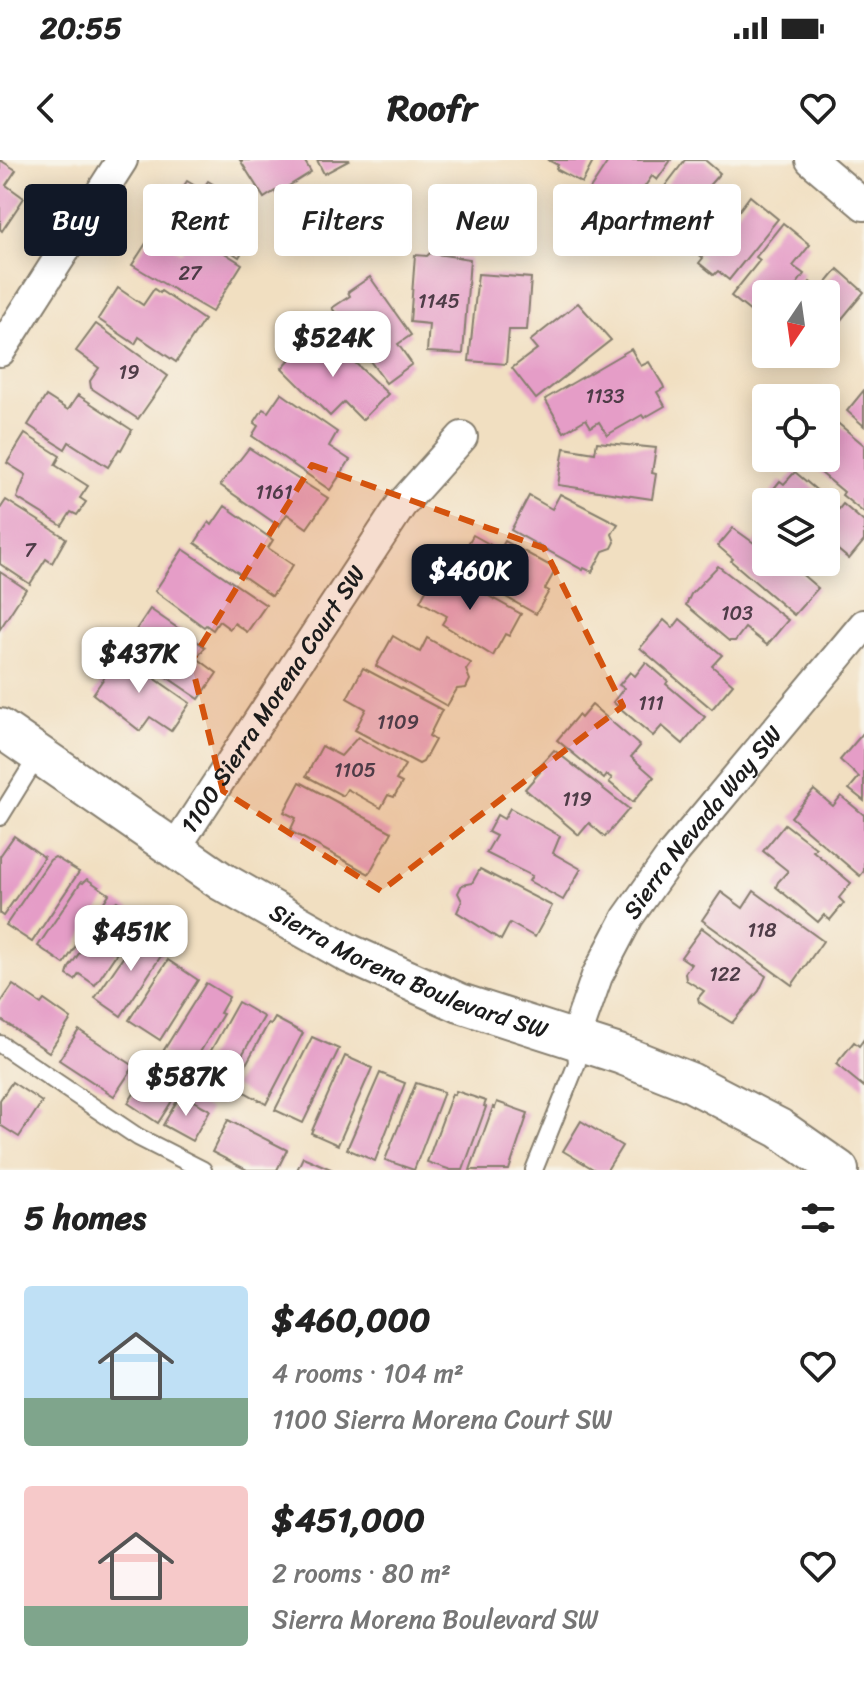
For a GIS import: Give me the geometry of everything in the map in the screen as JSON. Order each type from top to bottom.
[{"type":"street","points":[[0,351],[122,160]]},
{"type":"street","points":[[811,160],[864,205]]},
{"type":"street","name":"1100 Sierra Morena Court SW","points":[[175,848],[401,505],[462,437]]},
{"type":"street","name":"Sierra Nevada Way SW","points":[[575,1039],[597,976],[628,917],[672,855],[864,625]]},
{"type":"street","name":"Sierra Morena Boulevard SW","points":[[0,728],[221,881],[293,924],[350,954],[460,1003],[575,1039],[690,1082],[779,1128],[839,1170]]},
{"type":"lane","points":[[0,817],[39,754]]},
{"type":"lane","points":[[534,1170],[577,1063],[575,1039]]},
{"type":"lane","points":[[0,1044],[138,1137],[203,1170]]},
{"type":"highlighted area","points":[[312,465],[544,548],[623,706],[381,891],[223,791],[191,662]]},
{"type":"building","points":[[0,160],[16,170],[6,185],[24,198],[2,231]]},
{"type":"building","points":[[240,160],[304,160],[311,172],[292,184],[274,184],[274,192],[264,198],[258,184]]},
{"type":"building","points":[[317,160],[350,160],[324,174]]},
{"type":"building","points":[[548,160],[594,160],[582,183],[556,169],[558,165]]},
{"type":"building","points":[[609,160],[671,160],[657,180],[652,176],[647,184],[593,184]]},
{"type":"building","points":[[685,160],[705,160],[720,173],[710,184],[667,184]]},
{"type":"building","points":[[750,196],[778,219],[729,280],[718,271],[714,275],[699,263],[703,258],[701,256],[741,256],[741,208]]},
{"type":"building","points":[[783,223],[810,245],[793,266],[804,274],[800,280],[752,280],[752,313],[731,296],[760,260],[756,257]]},
{"type":"building","points":[[143,248],[143,256],[229,256],[242,264],[212,312],[132,265]]},
{"type":"building","points":[[415,255],[470,259],[463,354],[427,352],[429,324],[410,322]]},
{"type":"building","points":[[838,269],[864,292],[840,321],[840,280],[829,280]]},
{"type":"building","points":[[478,274],[531,278],[527,330],[509,330],[506,364],[469,361]]},
{"type":"building","points":[[370,277],[411,335],[398,344],[412,364],[386,383],[332,308]]},
{"type":"building","points":[[118,288],[143,305],[154,289],[161,291],[204,320],[176,362],[139,337],[135,344],[98,319]]},
{"type":"building","points":[[578,303],[611,340],[536,399],[512,368],[537,349],[530,341]]},
{"type":"building","points":[[96,324],[168,376],[138,419],[91,388],[90,381],[99,368],[76,351]]},
{"type":"building","points":[[319,333],[344,360],[348,356],[388,394],[362,420],[344,402],[330,416],[282,368],[309,338],[311,340]]},
{"type":"building","points":[[631,349],[641,366],[649,362],[663,385],[664,388],[657,392],[665,406],[607,435],[599,422],[591,427],[586,419],[564,432],[545,399]]},
{"type":"building","points":[[864,390],[864,426],[847,411]]},
{"type":"building","points":[[281,393],[337,432],[329,446],[350,460],[330,490],[252,436],[258,426],[254,423],[263,409],[268,412]]},
{"type":"building","points":[[78,395],[132,430],[108,467],[69,442],[65,449],[28,425],[46,396],[68,410]]},
{"type":"building","points":[[840,425],[864,445],[864,513],[842,495],[844,492],[820,472],[840,472]]},
{"type":"building","points":[[25,434],[60,456],[55,465],[88,486],[80,498],[86,502],[77,515],[71,512],[62,526],[17,498],[26,475],[7,463]]},
{"type":"building","points":[[597,442],[656,448],[652,499],[558,485],[564,448],[595,453]]},
{"type":"building","points":[[249,448],[328,498],[307,528],[287,514],[279,526],[220,485]]},
{"type":"building","points":[[795,472],[814,488],[774,488],[780,481],[784,484]]},
{"type":"building","points":[[560,494],[618,524],[612,534],[615,542],[612,548],[603,551],[592,572],[511,530],[529,496],[552,509]]},
{"type":"building","points":[[6,500],[66,538],[52,563],[46,559],[30,584],[0,564],[0,509]]},
{"type":"building","points":[[843,504],[864,522],[864,541],[849,559],[840,552],[840,508]]},
{"type":"building","points":[[225,506],[273,540],[268,548],[293,565],[272,596],[195,543]]},
{"type":"building","points":[[733,528],[752,542],[752,576],[804,576],[818,588],[794,615],[718,546]]},
{"type":"building","points":[[473,535],[500,550],[505,541],[556,569],[545,589],[549,591],[536,614],[454,568]]},
{"type":"building","points":[[183,549],[266,605],[247,632],[234,623],[230,629],[219,621],[213,630],[206,625],[204,627],[155,591]]},
{"type":"building","points":[[718,566],[788,620],[767,645],[745,628],[735,641],[729,641],[686,605],[691,594]]},
{"type":"building","points":[[438,568],[521,614],[493,656],[442,624],[447,616],[420,601]]},
{"type":"building","points":[[0,572],[26,589],[0,629]]},
{"type":"building","points":[[150,609],[205,647],[197,658],[217,673],[199,699],[124,648]]},
{"type":"building","points":[[680,619],[722,655],[712,666],[733,684],[712,709],[640,648],[664,620],[673,628]]},
{"type":"building","points":[[393,636],[420,652],[427,638],[471,663],[466,670],[470,680],[466,688],[457,689],[447,706],[376,666]]},
{"type":"building","points":[[115,654],[119,658],[121,655],[190,703],[171,731],[150,717],[140,731],[93,694],[106,675],[102,667],[109,656]]},
{"type":"building","points":[[646,662],[668,681],[666,684],[705,717],[683,744],[662,726],[653,736],[613,702],[624,688],[619,685],[630,672],[635,676]]},
{"type":"building","points":[[363,668],[442,710],[429,736],[435,740],[423,762],[419,764],[355,730],[366,709],[347,698]]},
{"type":"building","points":[[592,705],[640,746],[631,757],[654,777],[633,802],[609,782],[612,778],[607,775],[604,779],[557,740],[578,715],[581,718]]},
{"type":"building","points":[[864,732],[864,801],[849,789],[859,777],[840,760]]},
{"type":"building","points":[[358,737],[405,765],[396,780],[402,783],[394,797],[388,795],[381,808],[347,789],[343,796],[306,776],[322,746],[341,756]]},
{"type":"building","points":[[554,750],[629,809],[605,837],[589,823],[579,835],[525,789]]},
{"type":"building","points":[[300,782],[392,832],[369,874],[290,831],[296,818],[284,812]]},
{"type":"building","points":[[814,790],[833,806],[841,796],[864,815],[864,871],[860,876],[791,817]]},
{"type":"building","points":[[510,808],[560,836],[553,853],[581,869],[563,900],[529,881],[532,876],[486,853],[496,836],[488,832],[497,815],[504,819]]},
{"type":"building","points":[[785,824],[816,848],[813,851],[851,883],[839,898],[844,903],[830,920],[824,915],[818,922],[776,887],[788,871],[763,851]]},
{"type":"building","points":[[14,836],[44,857],[3,916],[0,914],[0,856]]},
{"type":"building","points":[[55,857],[79,872],[32,942],[6,925]]},
{"type":"building","points":[[480,869],[552,906],[535,937],[510,923],[501,940],[457,912],[462,901],[458,893],[462,885],[472,883]]},
{"type":"building","points":[[87,879],[109,894],[64,964],[38,946],[81,882]]},
{"type":"building","points":[[754,891],[823,941],[792,985],[702,920],[721,892],[743,908]]},
{"type":"building","points":[[117,901],[142,916],[95,985],[79,974],[75,980],[67,975],[69,968]]},
{"type":"building","points":[[702,928],[766,976],[759,991],[732,1023],[699,1002],[698,998],[704,991],[686,980],[685,973],[691,964],[681,957]]},
{"type":"building","points":[[142,930],[167,947],[121,1016],[95,998]]},
{"type":"building","points":[[168,960],[198,980],[160,1040],[129,1020]]},
{"type":"building","points":[[206,983],[229,997],[220,1013],[223,1014],[190,1069],[162,1053]]},
{"type":"building","points":[[13,985],[41,1004],[44,1000],[71,1019],[49,1052],[0,1019],[0,1004]]},
{"type":"building","points":[[238,1002],[264,1017],[219,1095],[194,1081]]},
{"type":"building","points":[[275,1018],[303,1033],[266,1104],[234,1086],[268,1024],[271,1025]]},
{"type":"building","points":[[79,1030],[134,1066],[114,1096],[59,1060]]},
{"type":"building","points":[[312,1037],[339,1049],[303,1123],[275,1110]]},
{"type":"building","points":[[864,1039],[864,1087],[836,1064],[854,1042],[859,1046]]},
{"type":"building","points":[[345,1056],[372,1068],[338,1145],[311,1133]]},
{"type":"building","points":[[147,1073],[177,1093],[158,1123],[128,1103]]},
{"type":"building","points":[[380,1073],[405,1083],[375,1161],[347,1149]]},
{"type":"building","points":[[12,1082],[42,1102],[19,1137],[0,1125],[0,1100]]},
{"type":"building","points":[[416,1083],[444,1092],[414,1170],[385,1160]]},
{"type":"building","points":[[456,1091],[486,1101],[463,1170],[451,1170],[427,1162],[452,1094]]},
{"type":"building","points":[[181,1094],[210,1110],[192,1141],[163,1125]]},
{"type":"building","points":[[497,1102],[528,1113],[509,1170],[470,1170],[493,1107]]},
{"type":"building","points":[[228,1120],[287,1150],[277,1170],[247,1170],[212,1152]]},
{"type":"building","points":[[581,1121],[622,1146],[607,1170],[595,1170],[563,1151]]},
{"type":"building","points":[[303,1157],[333,1170],[297,1170]]}]
